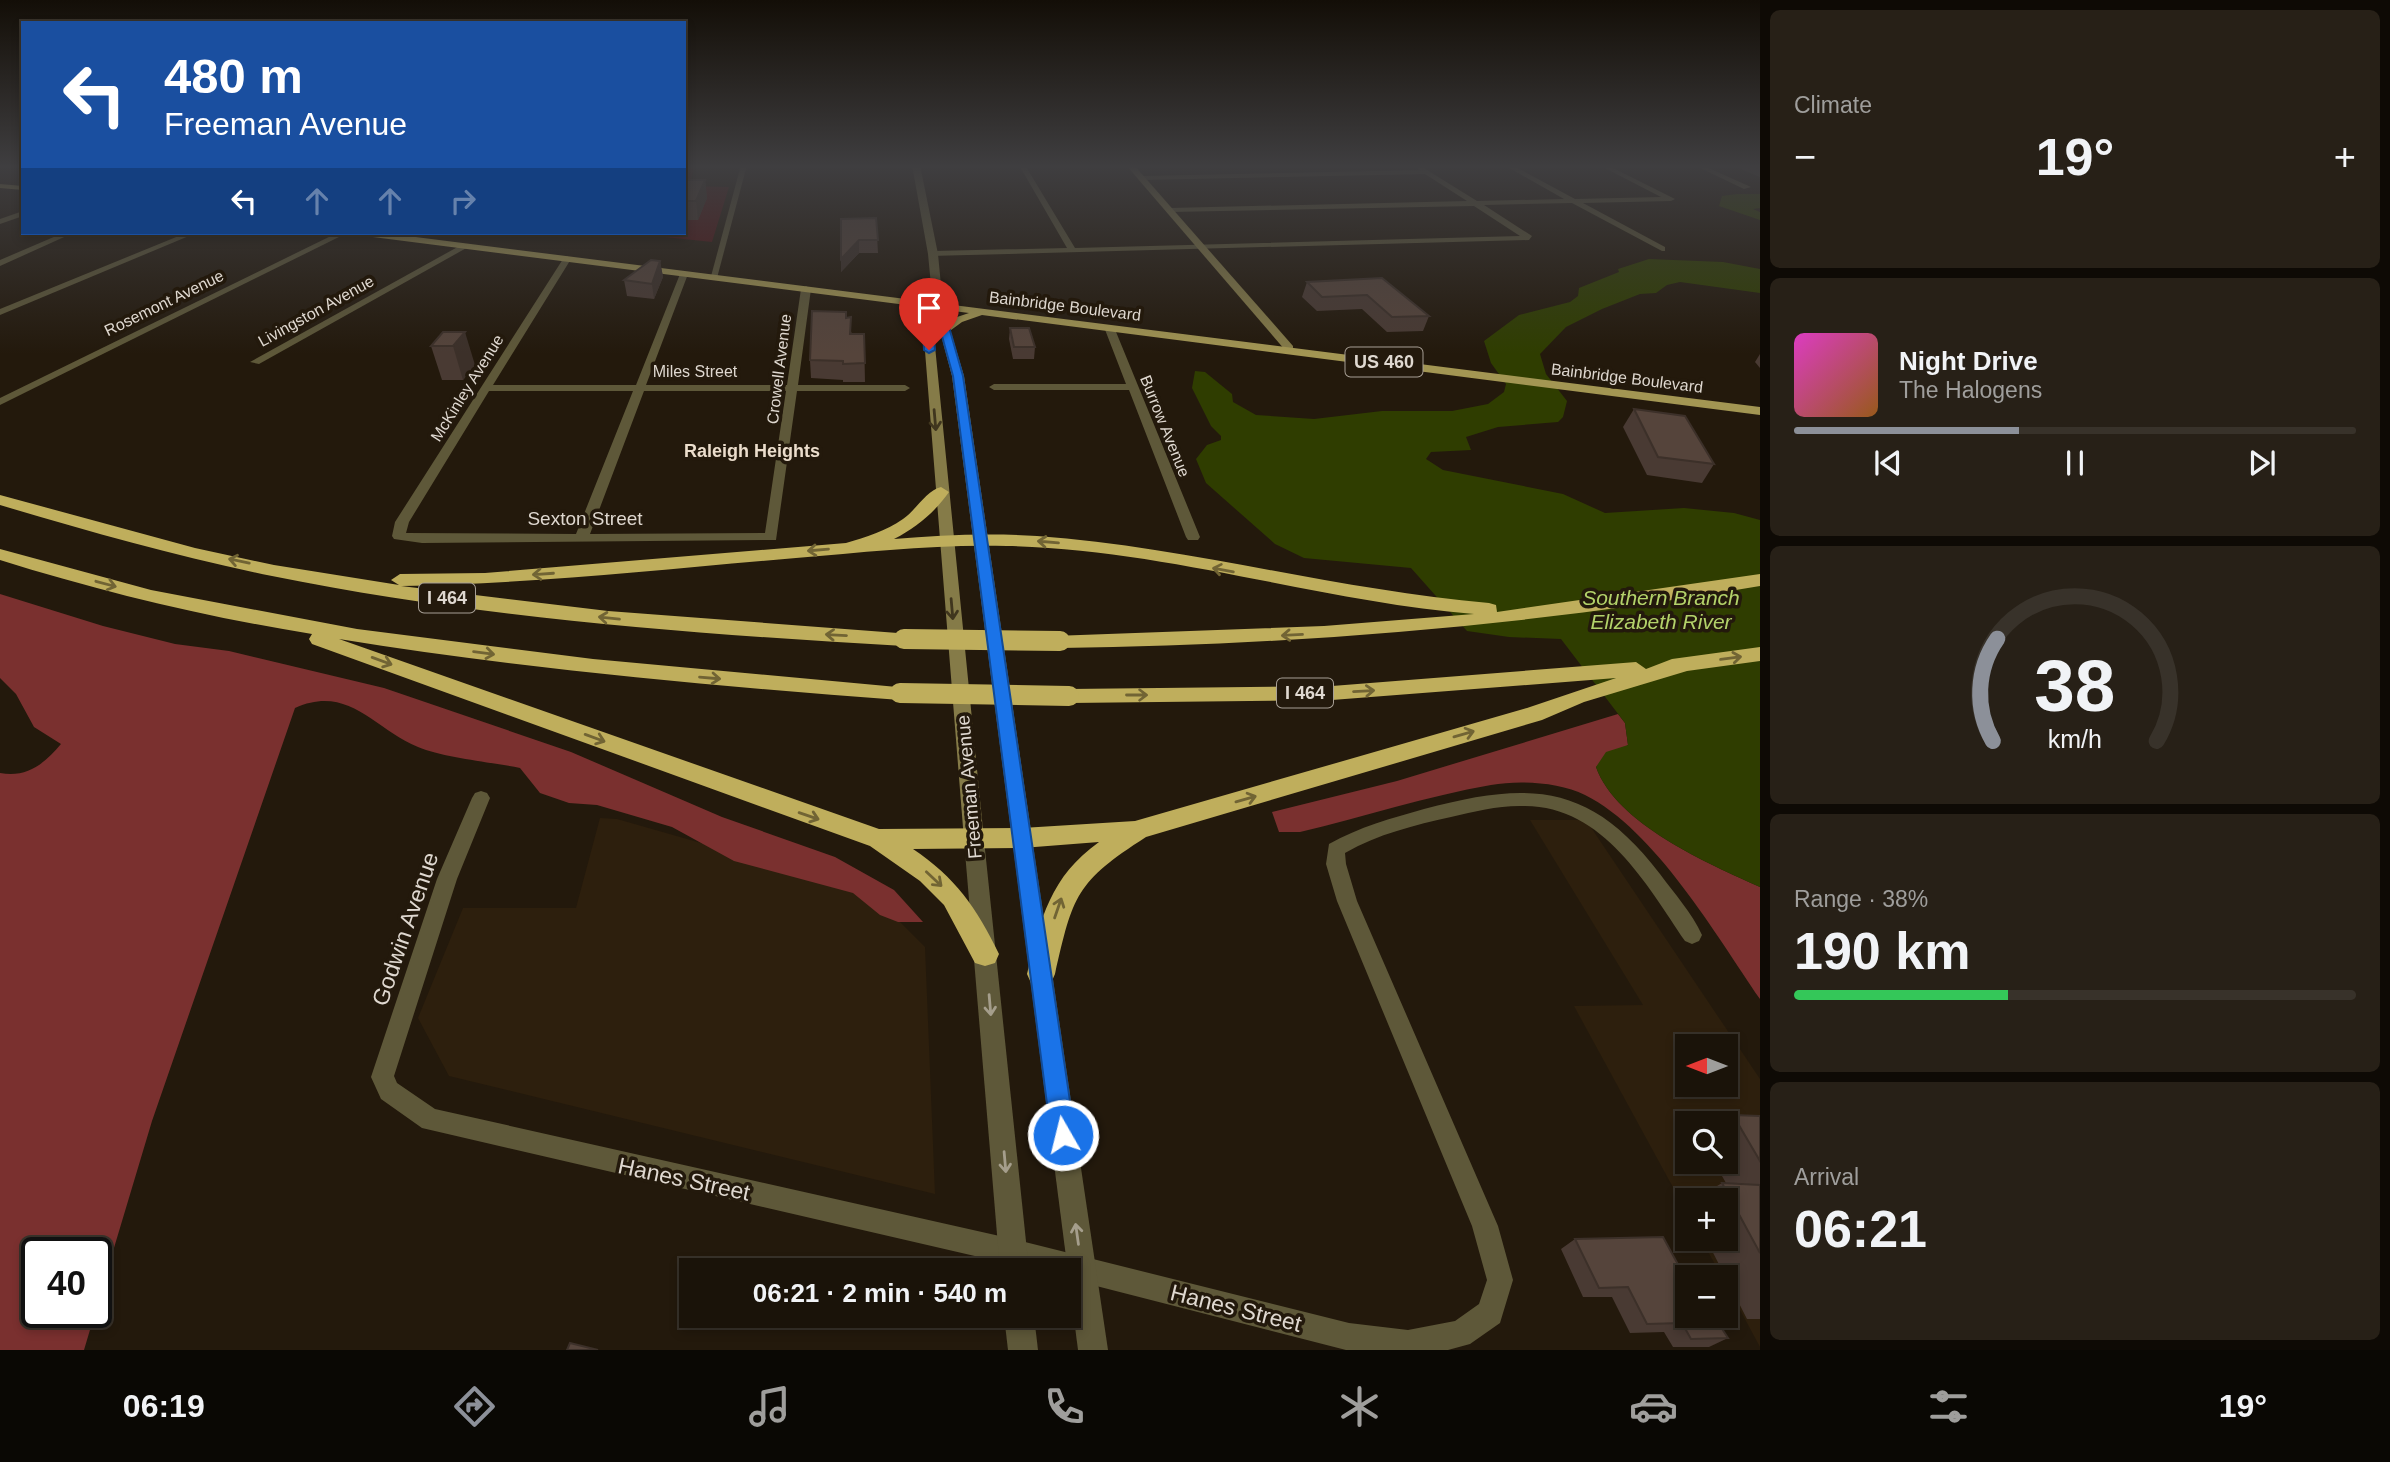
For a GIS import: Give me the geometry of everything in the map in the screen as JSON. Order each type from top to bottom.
[{"type":"highway","points":[[846,548],[892,535],[912,524],[941,492]]},
{"type":"highway","name":"I 464","points":[[0,500],[142,539],[285,572],[409,593],[599,617],[904,639],[1224,639],[1434,624],[1544,612],[1760,580]]},
{"type":"highway","points":[[285,572],[407,580],[485,579],[980,539],[1106,549],[1411,601],[1544,612]]},
{"type":"highway","name":"I 464","points":[[0,554],[144,594],[271,622],[591,666],[900,693],[1069,696],[1305,694],[1541,679],[1760,654]]},
{"type":"highway","points":[[271,622],[879,839],[929,873],[953,897],[985,954]]},
{"type":"highway","points":[[879,839],[974,840],[1138,830],[1534,714],[1576,697],[1686,664]]},
{"type":"highway","points":[[1041,974],[1058,903],[1071,880],[1089,860],[1138,830]]},
{"type":"main road","points":[[1186,228],[1289,348]]},
{"type":"main road","name":"Bainbridge Boulevard","points":[[381,235],[1289,348],[1760,411]]},
{"type":"main road","name":"Freeman Avenue","points":[[938,306],[958,376],[1022,838]]},
{"type":"main road","name":"Freeman Avenue","points":[[938,306],[928,326],[974,840]]},
{"type":"main road","points":[[947,330],[964,317],[993,313]]},
{"type":"street","points":[[713,278],[727,228]]},
{"type":"street","name":"Freeman Avenue","points":[[928,228],[938,306]]},
{"type":"street","points":[[1059,228],[1072,250]]},
{"type":"street","points":[[1513,228],[1529,238]]},
{"type":"street","points":[[1624,228],[1662,249]]},
{"type":"street","points":[[0,263],[64,235]]},
{"type":"street","points":[[0,312],[187,235]]},
{"type":"street","name":"Rosemont Avenue","points":[[0,402],[339,235]]},
{"type":"street","points":[[933,254],[1529,238]]},
{"type":"street","name":"Livingston Avenue","points":[[255,362],[466,246]]},
{"type":"street","name":"McKinley Avenue","points":[[399,536],[402,522],[567,259]]},
{"type":"street","points":[[582,537],[684,274]]},
{"type":"street","name":"Crowell Avenue","points":[[771,537],[806,289]]},
{"type":"street","name":"Burrow Avenue","points":[[1109,327],[1193,537]]},
{"type":"street","points":[[994,387],[1131,387]]},
{"type":"street","name":"Miles Street","points":[[485,388],[905,388]]},
{"type":"street","name":"Sexton Street","points":[[399,536],[422,539],[771,537]]},
{"type":"street","name":"Hanes Street","points":[[1082,1269],[1349,1337],[1408,1344],[1460,1334],[1490,1313],[1500,1280],[1485,1226],[1352,914],[1340,876],[1336,849],[1354,838],[1473,802],[1502,797],[1567,804],[1601,821],[1629,846],[1692,936]]},
{"type":"street","name":"Godwin Avenue","points":[[382,1077],[447,879],[481,798]]},
{"type":"street","name":"Freeman Avenue","points":[[1022,838],[1093,1350]]},
{"type":"street","name":"Freeman Avenue","points":[[974,840],[1014,1258]]},
{"type":"street","name":"Hanes Street","points":[[382,1077],[389,1091],[430,1120],[1001,1258]]},
{"type":"street","points":[[1021,1328],[1023,1350]]},
{"type":"shaded area","points":[[686,228],[716,228],[712,242],[645,235],[686,235]]},
{"type":"shaded area","points":[[0,594],[103,626],[175,644],[229,651],[384,688],[571,752],[722,817],[835,857],[894,890],[923,922],[898,922],[880,915],[853,893],[734,861],[672,827],[597,805],[569,803],[540,793],[520,768],[429,751],[402,739],[360,711],[345,705],[330,701],[314,702],[295,708],[152,1121],[112,1255],[112,1237],[21,1237],[21,1328],[91,1328],[84,1350],[0,1350],[0,773],[19,773],[34,768],[61,744],[34,727],[16,694],[0,678]]},
{"type":"shaded area","points":[[1618,714],[1625,723],[1628,745],[1596,767],[1607,788],[1623,807],[1666,840],[1760,887],[1760,999],[1704,916],[1660,858],[1611,811],[1575,791],[1539,783],[1491,785],[1300,832],[1279,832],[1272,812],[1397,781]]},
{"type":"shaded area","points":[[600,818],[617,819],[701,843],[856,878],[925,947],[935,1194],[449,1076],[418,1018],[463,908],[576,908]]},
{"type":"shaded area","points":[[1530,820],[1586,820],[1730,1034],[1675,1034],[1675,1097],[1738,1097],[1738,1046],[1760,1079],[1760,1347],[1738,1306],[1738,1265],[1715,1265],[1708,1251],[1738,1251],[1738,1188],[1675,1188],[1675,1191],[1574,1006],[1643,1005]]},
{"type":"water","name":"Southern Branch Elizabeth River","points":[[1649,259],[1723,262],[1760,269],[1760,293],[1680,282],[1667,285],[1656,293],[1640,294],[1602,309],[1566,327],[1540,354],[1546,374],[1567,401],[1563,417],[1558,422],[1498,427],[1466,437],[1471,450],[1431,452],[1426,459],[1443,470],[1563,494],[1605,513],[1684,508],[1734,513],[1760,520],[1760,887],[1666,840],[1623,807],[1607,788],[1596,767],[1606,752],[1628,745],[1625,723],[1561,639],[1509,637],[1467,631],[1411,568],[1304,558],[1275,544],[1206,483],[1196,459],[1207,445],[1221,440],[1221,436],[1211,426],[1192,388],[1195,371],[1205,372],[1232,394],[1233,402],[1256,415],[1314,419],[1382,411],[1452,411],[1488,404],[1504,392],[1506,384],[1491,363],[1484,341],[1519,315],[1570,302],[1578,296],[1579,288],[1619,272],[1618,269]]},
{"type":"building","points":[[841,228],[877,228],[878,240],[859,240],[841,259]]},
{"type":"building","points":[[651,260],[660,261],[652,284],[624,280]]},
{"type":"building","points":[[1382,278],[1429,316],[1392,317],[1367,295],[1322,297],[1307,282]]},
{"type":"building","points":[[812,311],[846,312],[846,318],[851,317],[850,334],[864,334],[865,363],[843,364],[843,361],[810,360]]},
{"type":"building","points":[[1010,328],[1029,328],[1035,347],[1014,347]]},
{"type":"building","points":[[443,332],[465,332],[453,346],[431,346]]},
{"type":"building","points":[[1634,409],[1685,416],[1714,464],[1658,457]]},
{"type":"building","points":[[1738,1115],[1760,1116],[1760,1161],[1738,1124]]},
{"type":"building","points":[[1722,1183],[1760,1185],[1760,1253],[1738,1212],[1738,1188],[1725,1188]]},
{"type":"building","points":[[1663,1237],[1678,1265],[1675,1265],[1675,1323],[1647,1324],[1628,1287],[1599,1288],[1575,1239]]},
{"type":"building","points":[[1685,1328],[1722,1328],[1728,1338],[1691,1339]]},
{"type":"building","points":[[570,1343],[598,1350],[567,1350]]},
{"type":"district","name":"Raleigh Heights","points":[[752,451]]},
{"type":"route","points":[[929,350],[928,326],[938,306],[958,376],[1063,1135]]}]
